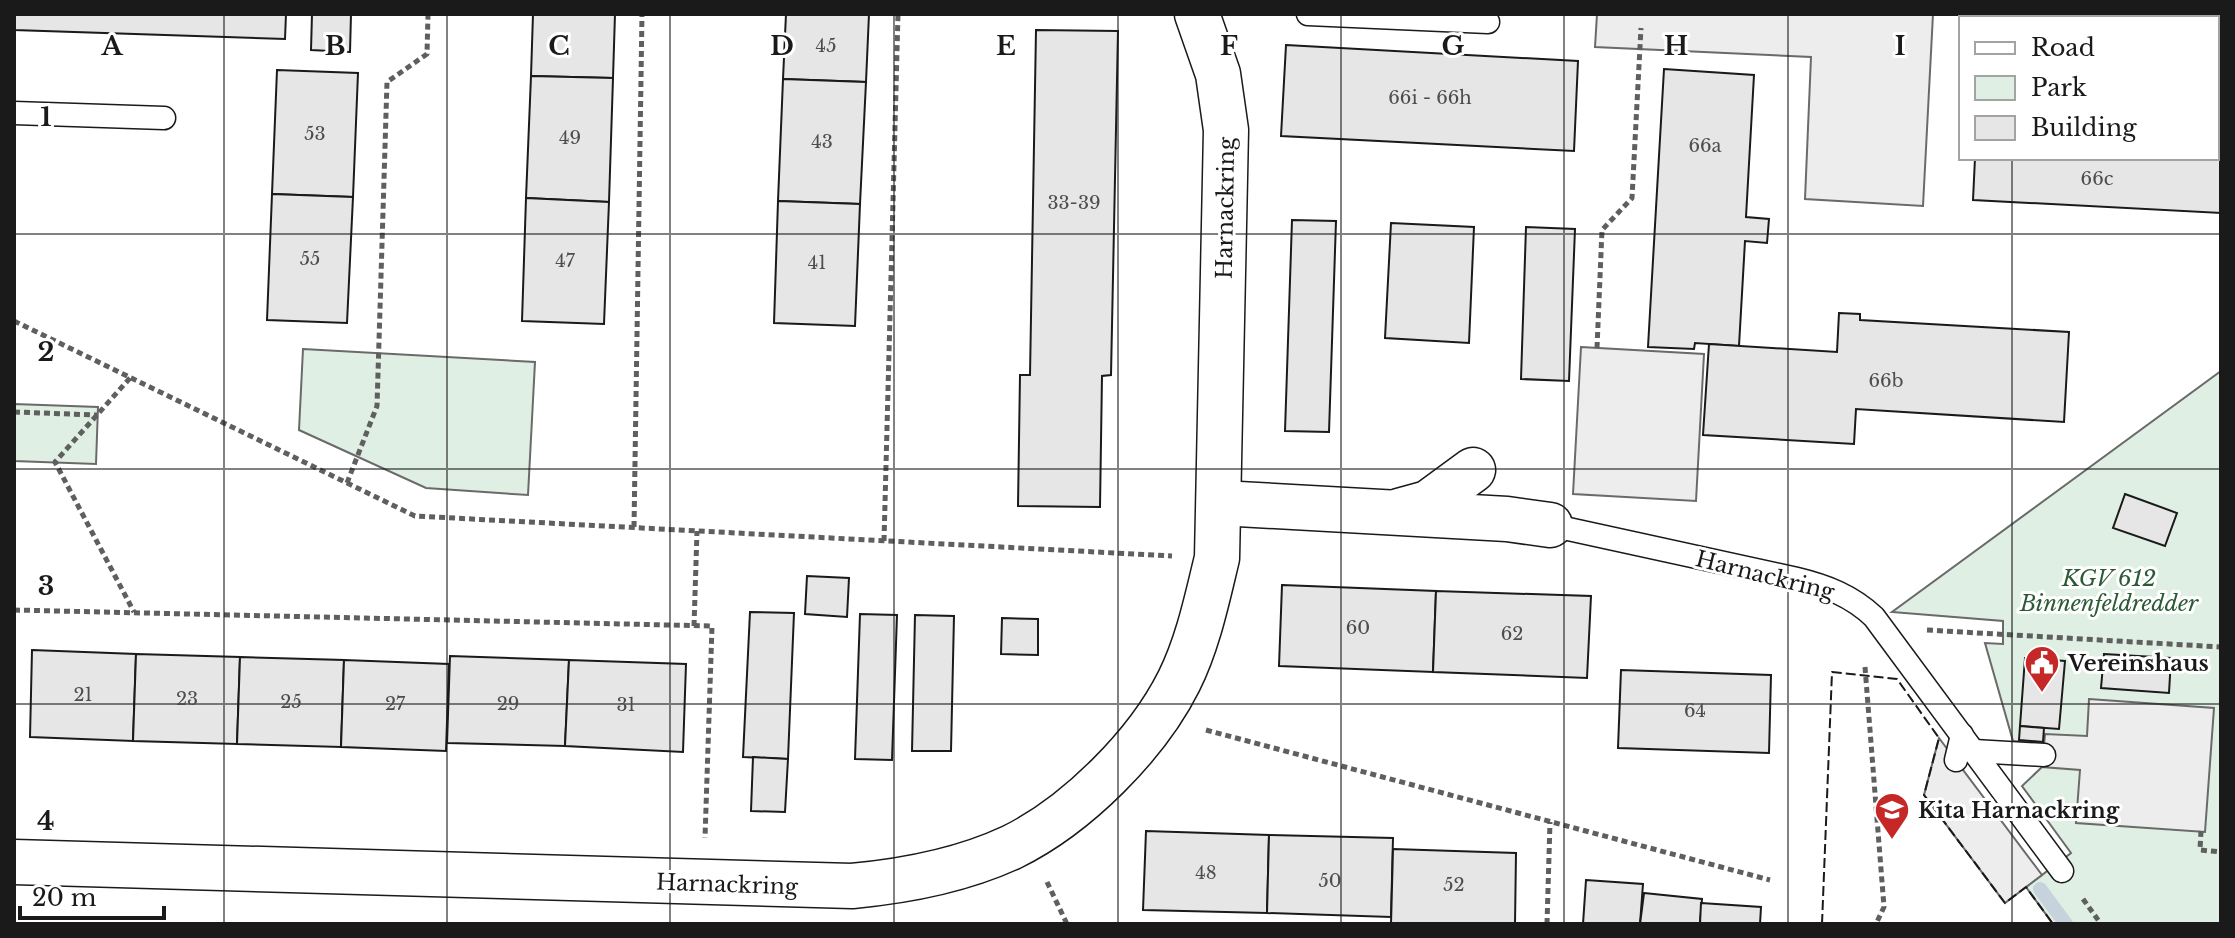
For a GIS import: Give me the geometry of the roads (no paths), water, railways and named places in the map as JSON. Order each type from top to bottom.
[{"type":"street","name":"Harnackring","points":[[14,862],[810,886],[893,883],[946,870],[1012,847],[1049,824],[1134,750],[1159,717],[1180,679],[1202,620],[1217,558],[1226,130],[1218,74],[1197,14]]},
{"type":"street","name":"Harnackring","points":[[1385,512],[1428,503],[1473,470]]},
{"type":"street","name":"Harnackring","points":[[1220,503],[1507,519],[1550,525]]},
{"type":"lane","points":[[1308,14],[1488,22]]},
{"type":"lane","points":[[14,113],[164,118]]},
{"type":"lane","name":"Harnackring","points":[[1550,525],[1823,586],[1846,596],[1867,611],[1881,627],[2036,851],[2062,871]]},
{"type":"lane","points":[[1964,749],[2044,755]]},
{"type":"waterway","points":[[2040,889],[2066,924]]},
{"type":"place","name":"Vereinshaus","points":[[2042,694]]},
{"type":"place","name":"Kita Harnackring","points":[[1892,841]]},
{"type":"park label","name":"KGV 612 Binnenfeldredder","points":[[2109,590]]}]
